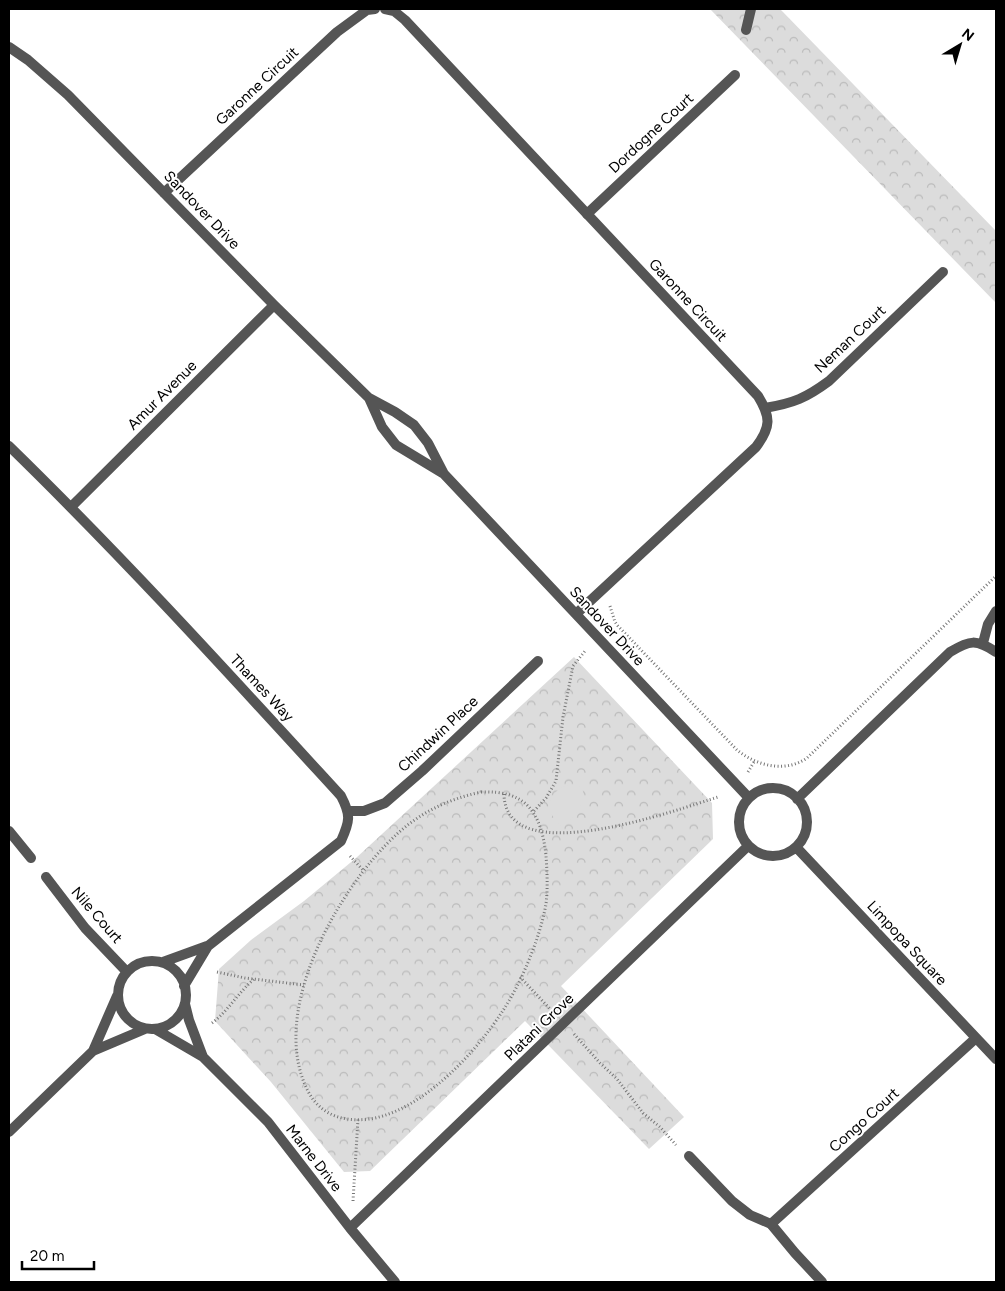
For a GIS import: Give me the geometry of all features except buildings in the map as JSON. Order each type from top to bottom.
[{"type":"street","name":"Garonne Circuit","points":[[164,193],[337,32],[367,10],[375,9]]},
{"type":"street","points":[[746,30],[751,9]]},
{"type":"street","name":"Garonne Circuit","points":[[392,10],[405,20],[758,396],[766,408]]},
{"type":"street","name":"Sandover Drive","points":[[9,47],[28,60],[68,95],[274,305],[369,398],[396,412],[414,425],[428,443],[444,474]]},
{"type":"street","name":"Dordogne Court","points":[[587,214],[735,75]]},
{"type":"street","name":"Neman Court","points":[[766,408],[789,404],[809,395],[829,381],[943,272]]},
{"type":"street","name":"Amur Avenue","points":[[71,507],[274,305]]},
{"type":"street","name":"Sandover Drive","points":[[369,398],[382,427],[396,445],[444,474],[749,798]]},
{"type":"street","points":[[576,614],[756,447],[764,436],[769,422],[766,408]]},
{"type":"street","name":"Thames Way","points":[[9,446],[161,600],[341,796],[349,811]]},
{"type":"street","points":[[983,643],[988,624],[996,611]]},
{"type":"street","points":[[797,799],[950,652],[965,643],[983,643],[996,652]]},
{"type":"street","name":"Chindwin Place","points":[[349,811],[364,811],[385,803],[422,772],[538,661]]},
{"type":"street","points":[[770,788],[782,790],[797,799],[804,809],[806,820],[805,832],[796,847],[786,854],[775,856],[763,855],[748,846],[742,837],[738,825],[740,813],[749,798],[759,791],[770,788]]},
{"type":"street","points":[[163,962],[208,946],[341,841],[347,827],[349,811]]},
{"type":"street","points":[[9,831],[31,858]]},
{"type":"street","name":"Platani Grove","points":[[350,1228],[748,846]]},
{"type":"street","name":"Limpopa Square","points":[[796,847],[996,1059]]},
{"type":"street","name":"Nile Court","points":[[46,877],[85,928],[126,971]]},
{"type":"street","points":[[184,986],[208,946]]},
{"type":"street","points":[[9,1132],[93,1051],[117,996],[121,979],[126,971],[134,965],[153,960],[163,962],[177,971],[182,978],[186,995],[185,1004],[174,1021],[165,1026],[150,1029],[93,1051]]},
{"type":"street","points":[[117,996],[125,1017],[134,1024],[150,1029]]},
{"type":"street","name":"Marne Drive","points":[[185,1004],[203,1057]]},
{"type":"street","name":"Marne Drive","points":[[150,1029],[203,1057],[268,1122],[350,1228],[395,1282]]},
{"type":"street","name":"Congo Court","points":[[771,1224],[976,1038]]},
{"type":"street","points":[[689,1156],[732,1201],[750,1215],[771,1224],[794,1253],[822,1282]]},
{"type":"path","points":[[606,602],[611,607],[618,626],[737,750],[754,762],[790,766],[807,758],[996,576]]},
{"type":"path","points":[[534,811],[546,798],[556,781],[563,718],[573,666],[585,651]]},
{"type":"path","points":[[748,773],[754,762]]},
{"type":"path","points":[[480,792],[504,794],[516,799],[534,811],[540,822],[543,833],[548,884],[545,906],[538,932],[505,1008],[488,1031],[458,1065],[406,1106],[387,1115],[373,1118],[344,1118],[324,1112],[313,1100],[303,1081],[298,1059],[297,1035],[299,1009],[304,985],[323,934],[331,919],[363,870],[397,834],[445,802],[480,792]]},
{"type":"path","points":[[504,794],[506,807],[513,819],[525,828],[543,833],[604,830],[718,797]]},
{"type":"path","points":[[346,851],[363,870]]},
{"type":"path","points":[[217,972],[304,985]]},
{"type":"path","points":[[520,977],[617,1079],[643,1113],[660,1127],[680,1152],[689,1156]]},
{"type":"path","points":[[212,1023],[220,1017],[254,979]]},
{"type":"path","points":[[350,1228],[358,1119]]},
{"type":"green space","points":[[710,9],[780,9],[783,12],[996,231],[996,303]]},
{"type":"green space","points":[[574,657],[712,803],[713,839],[561,986],[684,1117],[649,1149],[525,1021],[370,1171],[344,1172],[271,1082],[215,1021],[219,969],[251,940],[304,901],[356,858]]},
{"type":"green space","points":[[568,785],[582,787],[583,798],[575,815],[562,827],[552,816],[550,803],[555,793]]}]
